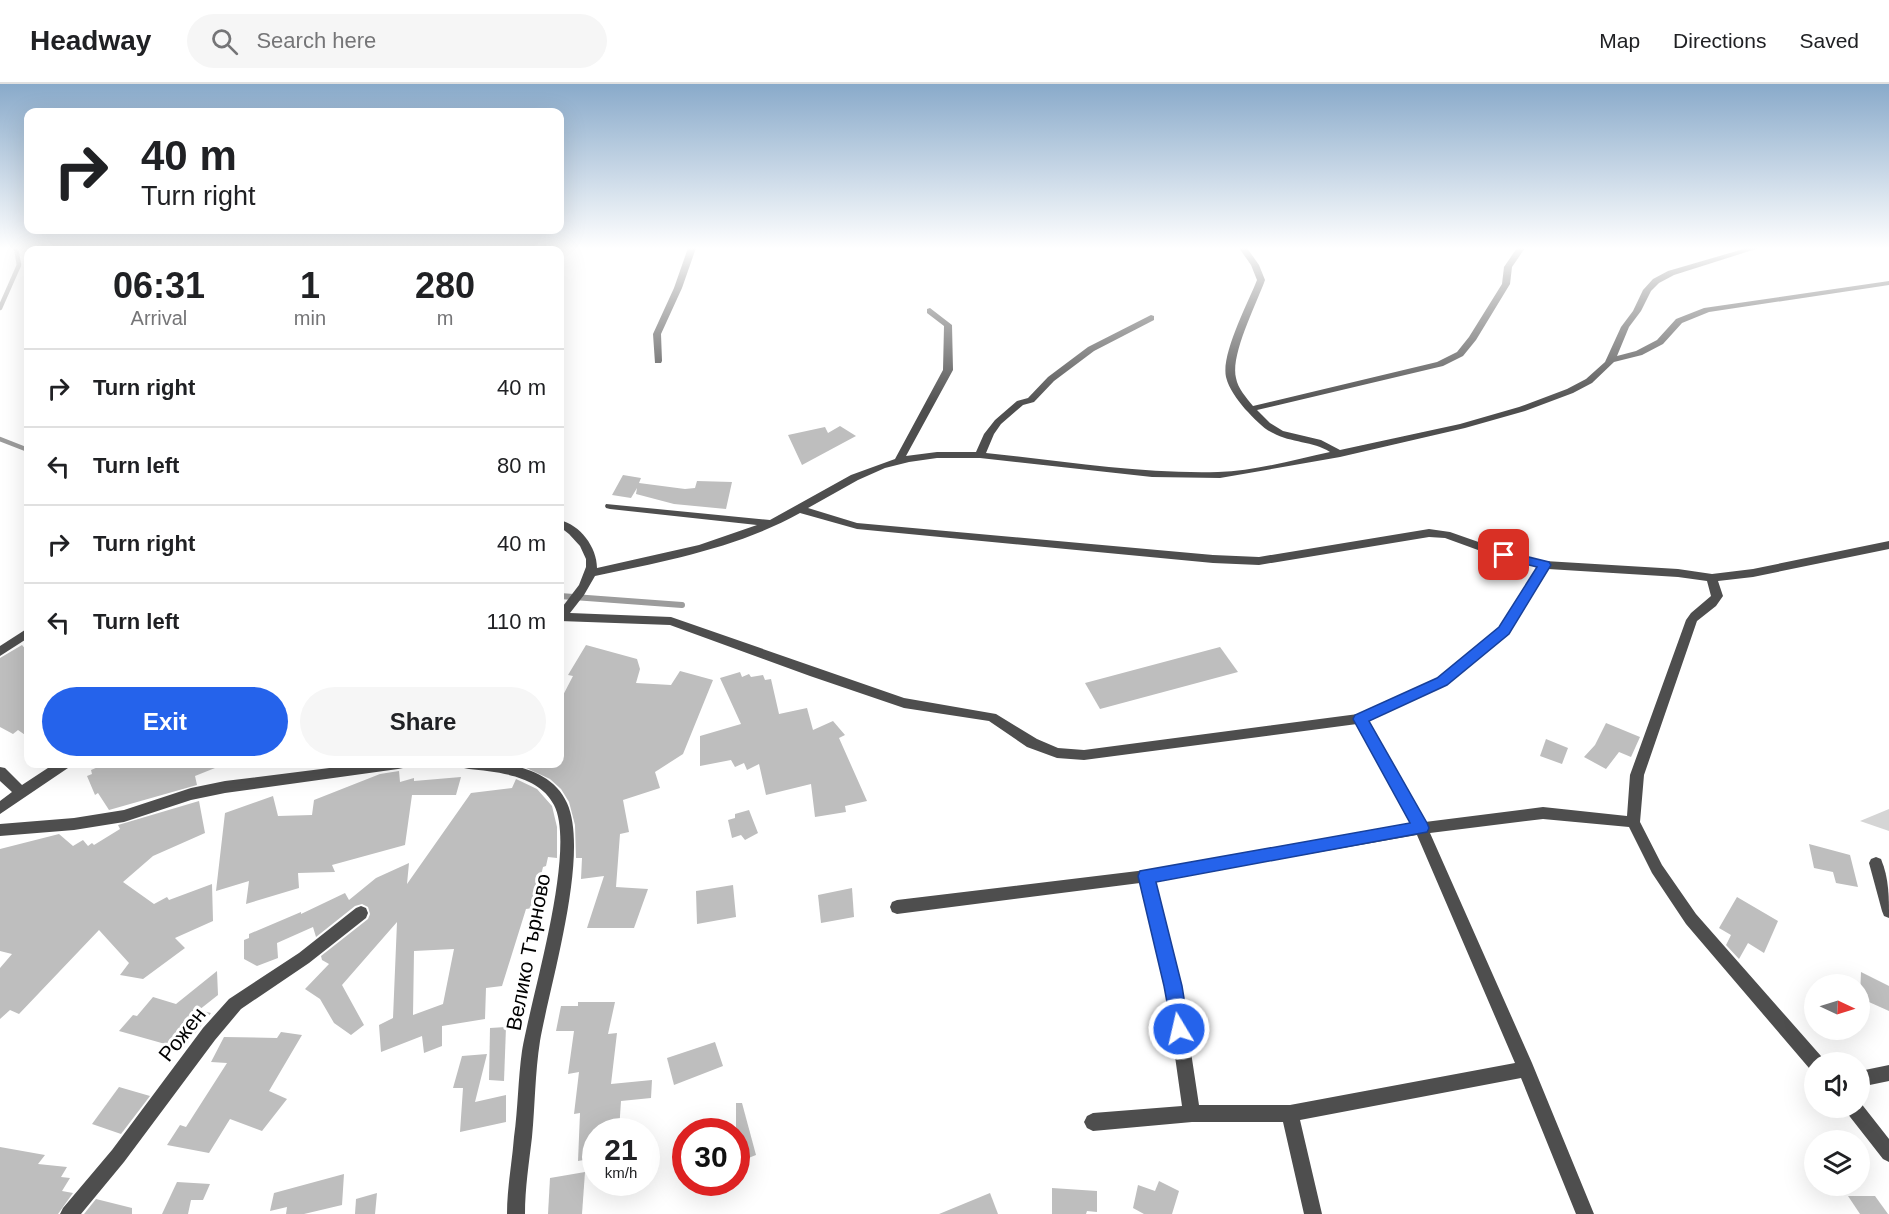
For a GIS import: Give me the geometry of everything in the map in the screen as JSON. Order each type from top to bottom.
[{"type":"street","points":[[658,361],[657,334],[672,301]]},
{"type":"street","points":[[1253,301],[1234,350],[1230,371],[1236,392],[1266,427],[1289,436],[1312,438],[1328,444],[1340,454]]},
{"type":"street","points":[[1251,409],[1440,364],[1460,354],[1473,338],[1496,301]]},
{"type":"street","points":[[592,573],[726,541],[770,524],[869,470],[898,462],[954,454],[980,455],[1106,470],[1220,475],[1340,454],[1462,426],[1522,409],[1570,391],[1589,381],[1602,371],[1610,360],[1625,327],[1642,301]]},
{"type":"street","points":[[1610,360],[1639,353],[1660,342],[1679,321],[1707,310],[1769,301]]},
{"type":"street","points":[[898,462],[948,370],[948,325],[930,311]]},
{"type":"street","points":[[980,455],[989,434],[998,422],[1020,403],[1031,400],[1051,379],[1091,349],[1151,318]]},
{"type":"street","points":[[610,506],[770,524]]},
{"type":"street","points":[[799,509],[857,526],[952,533],[1213,560],[1259,561],[1429,533],[1446,535],[1504,555],[1545,565],[1678,573],[1712,578],[1754,573],[1889,545]]},
{"type":"street","points":[[564,526],[578,535],[589,550],[592,573],[564,612]]},
{"type":"street","points":[[564,617],[671,621],[904,703],[992,717],[1032,743],[1057,753],[1084,755],[1360,719],[1442,681],[1504,631],[1545,565]]},
{"type":"street","points":[[1712,578],[1718,596],[1712,605],[1699,611],[1692,620],[1636,775],[1633,822],[1657,869],[1691,920],[1806,1052]]},
{"type":"street","points":[[0,652],[24,635]]},
{"type":"street","points":[[1360,719],[1421,828],[1526,1069],[1585,1214]]},
{"type":"street","points":[[0,808],[57,768]]},
{"type":"street","points":[[0,830],[74,824],[124,816],[191,794],[225,787],[368,768]]},
{"type":"street","name":"Велико Търново","points":[[499,768],[533,778],[548,787],[561,802],[567,818],[565,871],[553,946],[531,1042],[516,1214]]},
{"type":"street","points":[[0,772],[20,792]]},
{"type":"street","points":[[897,907],[1146,876],[1421,828],[1543,813],[1633,822]]},
{"type":"street","points":[[1876,864],[1889,911]]},
{"type":"street","points":[[1146,876],[1173,986],[1192,1114]]},
{"type":"street","name":"Рожен","points":[[69,1214],[118,1156],[234,1004],[304,958],[361,913]]},
{"type":"street","points":[[1093,1122],[1192,1114],[1290,1113],[1526,1069]]},
{"type":"street","points":[[1870,1076],[1889,1073]]},
{"type":"street","points":[[1290,1113],[1313,1214]]},
{"type":"street","points":[[1861,1118],[1889,1154]]},
{"type":"shaded area","points":[[1889,809],[1889,831],[1860,821]]},
{"type":"building","points":[[840,426],[856,436],[802,465],[788,435],[825,427],[828,433]]},
{"type":"building","points":[[623,475],[641,478],[639,483],[685,489],[695,488],[697,481],[732,482],[726,509],[674,504],[636,494],[637,488],[631,498],[612,495]]},
{"type":"building","points":[[22,645],[24,647],[24,734],[18,730],[13,734],[0,727],[0,658]]},
{"type":"building","points":[[586,645],[637,659],[640,669],[636,683],[671,685],[680,671],[713,680],[683,754],[655,772],[660,788],[623,800],[629,832],[620,834],[616,887],[648,889],[634,928],[587,928],[604,876],[581,879],[582,858],[576,858],[575,825],[569,802],[561,789],[550,779],[526,768],[564,768],[564,693],[573,676],[568,675]]},
{"type":"building","points":[[1220,647],[1238,672],[1100,709],[1085,683]]},
{"type":"building","points":[[740,672],[742,677],[749,674],[751,677],[763,675],[765,680],[771,679],[779,714],[807,708],[813,730],[833,721],[845,735],[839,738],[867,801],[845,806],[846,812],[815,817],[811,784],[766,795],[759,764],[747,770],[744,763],[735,767],[731,760],[700,766],[700,736],[741,724],[720,678]]},
{"type":"building","points":[[1606,723],[1640,737],[1631,757],[1619,752],[1606,769],[1584,757],[1595,745]]},
{"type":"building","points":[[1546,739],[1568,748],[1562,764],[1540,756]]},
{"type":"building","points":[[96,768],[215,768],[195,776],[197,785],[109,810],[98,793],[95,795],[87,776],[92,774],[91,770]]},
{"type":"building","points":[[399,771],[400,782],[414,778],[414,781],[461,777],[456,795],[412,795],[405,845],[332,865],[335,872],[298,873],[299,888],[246,904],[249,881],[216,891],[225,813],[273,796],[278,816],[312,815],[314,800],[380,774]]},
{"type":"building","points":[[516,779],[537,789],[552,806],[557,827],[557,858],[548,857],[546,866],[543,867],[533,908],[526,909],[502,986],[486,988],[485,1019],[442,1026],[442,1046],[424,1053],[422,1036],[381,1052],[379,1025],[393,1018],[397,922],[342,985],[364,1025],[351,1035],[334,1023],[320,999],[305,989],[329,964],[322,960],[321,956],[368,919],[370,914],[368,907],[362,904],[355,906],[316,937],[313,927],[277,943],[278,958],[257,966],[244,959],[244,940],[249,938],[249,934],[301,912],[301,914],[345,893],[349,900],[376,878],[409,863],[407,884],[471,793],[512,788]],"holes":[[[454,949],[443,1004],[413,1015],[414,951]]]},
{"type":"building","points":[[199,801],[205,833],[153,856],[123,882],[154,904],[167,897],[169,900],[212,884],[213,921],[175,938],[185,948],[143,979],[120,975],[129,963],[99,930],[19,1014],[10,1010],[0,1019],[0,968],[12,954],[0,951],[0,849],[59,834],[73,846],[83,840],[88,846],[92,843],[94,845],[120,829],[118,825]]},
{"type":"building","points":[[749,810],[758,833],[745,840],[741,835],[732,838],[728,820],[735,818],[735,814]]},
{"type":"building","points":[[1809,844],[1850,855],[1858,887],[1836,883],[1833,872],[1814,868]]},
{"type":"building","points":[[733,885],[736,917],[697,924],[696,891]]},
{"type":"building","points":[[852,888],[854,917],[821,923],[818,895]]},
{"type":"building","points":[[1737,897],[1778,921],[1764,953],[1748,943],[1739,959],[1726,945],[1731,935],[1719,928]]},
{"type":"building","points":[[217,971],[218,995],[199,1010],[211,1013],[183,1049],[119,1031],[133,1015],[137,1016],[153,997],[176,1004]]},
{"type":"building","points":[[1870,976],[1889,986],[1889,1011],[1870,1002]]},
{"type":"building","points":[[578,1002],[615,1002],[608,1034],[617,1033],[611,1084],[652,1080],[651,1098],[621,1101],[620,1118],[582,1118],[582,1160],[578,1161],[580,1113],[574,1114],[579,1072],[568,1074],[574,1031],[556,1031],[561,1006],[578,1006]]},
{"type":"building","points":[[506,1027],[504,1081],[489,1080],[490,1028]]},
{"type":"building","points":[[281,1032],[302,1035],[269,1091],[287,1099],[262,1131],[230,1119],[209,1153],[167,1145],[180,1125],[186,1127],[227,1063],[211,1062],[224,1037],[277,1038]]},
{"type":"building","points":[[715,1042],[723,1066],[674,1085],[667,1058]]},
{"type":"building","points":[[487,1054],[475,1102],[506,1095],[506,1122],[460,1132],[463,1088],[453,1088],[462,1056]]},
{"type":"building","points":[[119,1087],[150,1096],[121,1134],[92,1124]]},
{"type":"building","points":[[736,1103],[742,1103],[746,1118],[736,1118]]},
{"type":"building","points":[[750,1133],[756,1155],[750,1157]]},
{"type":"building","points":[[0,1147],[45,1155],[38,1164],[67,1167],[61,1177],[70,1178],[62,1191],[73,1193],[58,1214],[0,1214]]},
{"type":"building","points":[[582,1173],[582,1214],[548,1214],[550,1178]]},
{"type":"building","points":[[344,1174],[342,1205],[304,1214],[286,1214],[287,1207],[270,1211],[274,1193]]},
{"type":"building","points":[[1159,1181],[1179,1191],[1172,1214],[1144,1214],[1133,1208],[1138,1185],[1155,1191]]},
{"type":"building","points":[[177,1182],[210,1184],[203,1200],[191,1200],[188,1214],[162,1214]]},
{"type":"building","points":[[1052,1188],[1097,1191],[1097,1212],[1052,1214]]},
{"type":"building","points":[[377,1193],[375,1214],[355,1214],[356,1199]]},
{"type":"building","points":[[990,1193],[998,1214],[939,1214]]},
{"type":"building","points":[[1848,1196],[1875,1196],[1888,1214],[1860,1214]]},
{"type":"building","points":[[96,1199],[132,1208],[132,1214],[84,1214]]},
{"type":"waterway","points":[[0,308],[3,301]]},
{"type":"waterway","points":[[0,439],[24,448]]},
{"type":"waterway","points":[[564,596],[682,605]]},
{"type":"route","points":[[1179,1029],[1173,986],[1146,876],[1421,828],[1360,719],[1442,681],[1504,631],[1545,565],[1504,555]]}]
